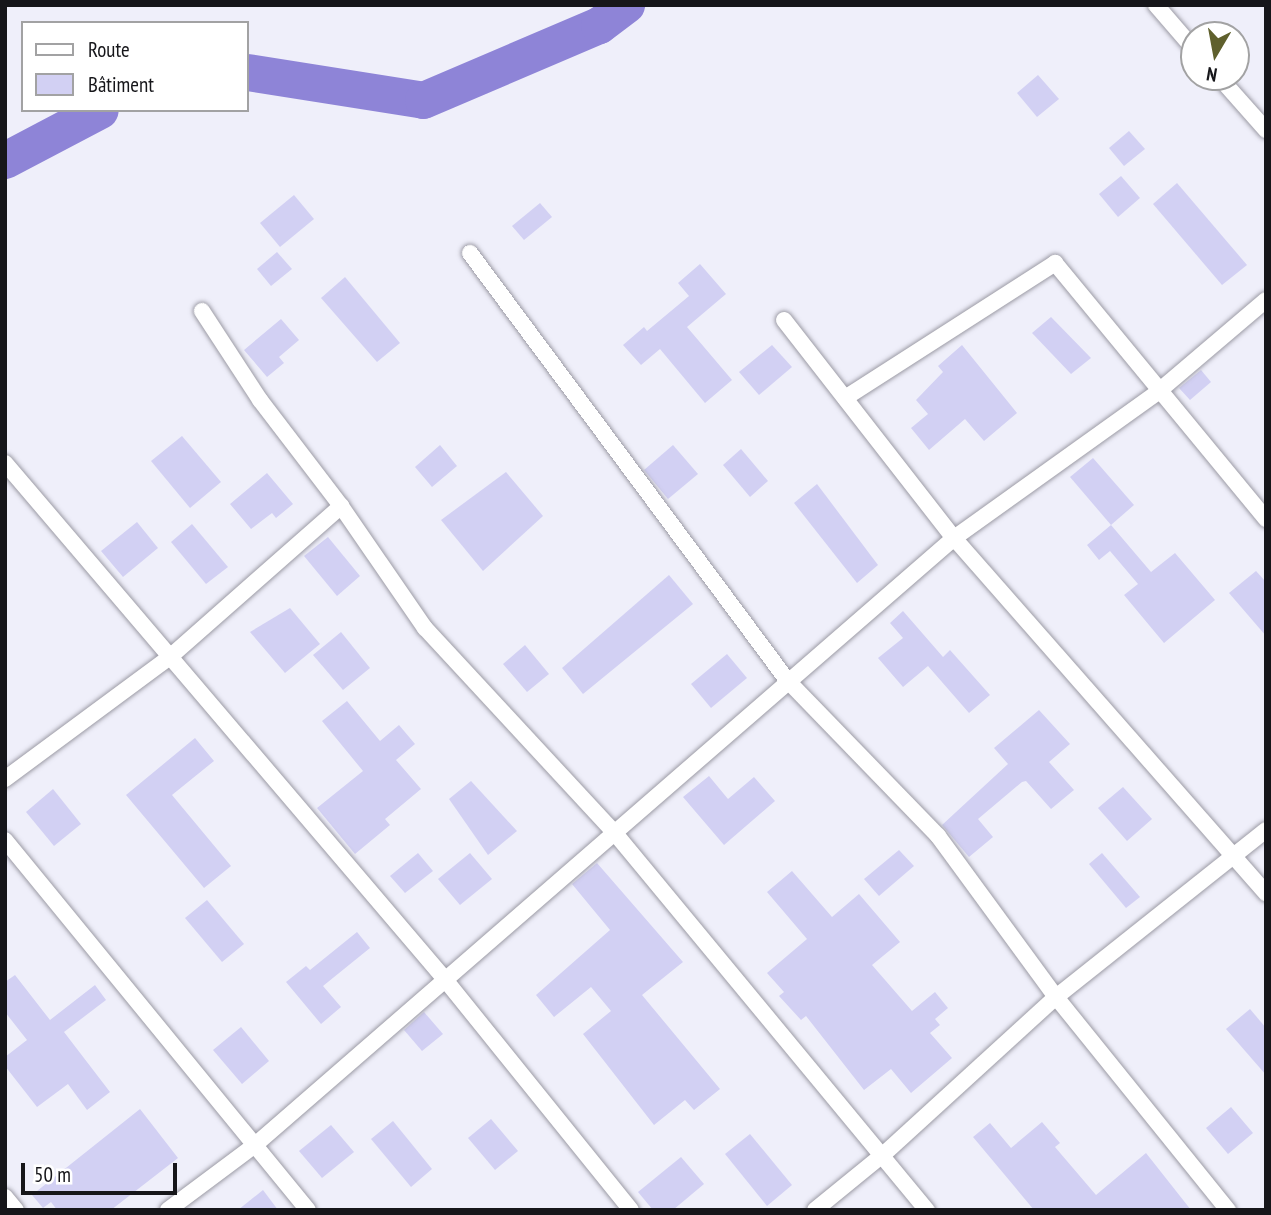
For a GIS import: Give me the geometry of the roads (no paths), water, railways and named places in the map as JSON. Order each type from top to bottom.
[{"type":"street","points":[[1156,5],[1180,33]]},
{"type":"street","points":[[1231,91],[1266,131]]},
{"type":"street","points":[[470,253],[787,680],[939,836],[1056,997],[1228,1210]]},
{"type":"street","points":[[845,398],[1055,263],[1266,519]]},
{"type":"street","points":[[168,1210],[255,1144],[443,977],[954,538],[1159,391],[1266,300]]},
{"type":"street","points":[[202,310],[260,400],[341,506],[425,628],[614,832],[885,1153],[927,1210]]},
{"type":"street","points":[[784,320],[954,538],[1266,893]]},
{"type":"street","points":[[5,463],[443,977],[631,1210]]},
{"type":"street","points":[[5,779],[171,656],[341,506]]},
{"type":"street","points":[[815,1210],[885,1153],[1056,997],[1266,830]]},
{"type":"street","points":[[5,840],[308,1210]]},
{"type":"street","points":[[5,1197],[16,1210]]},
{"type":"waterway","points":[[248,72],[423,100],[599,25],[626,5]]},
{"type":"waterway","points":[[5,160],[96,112]]}]
